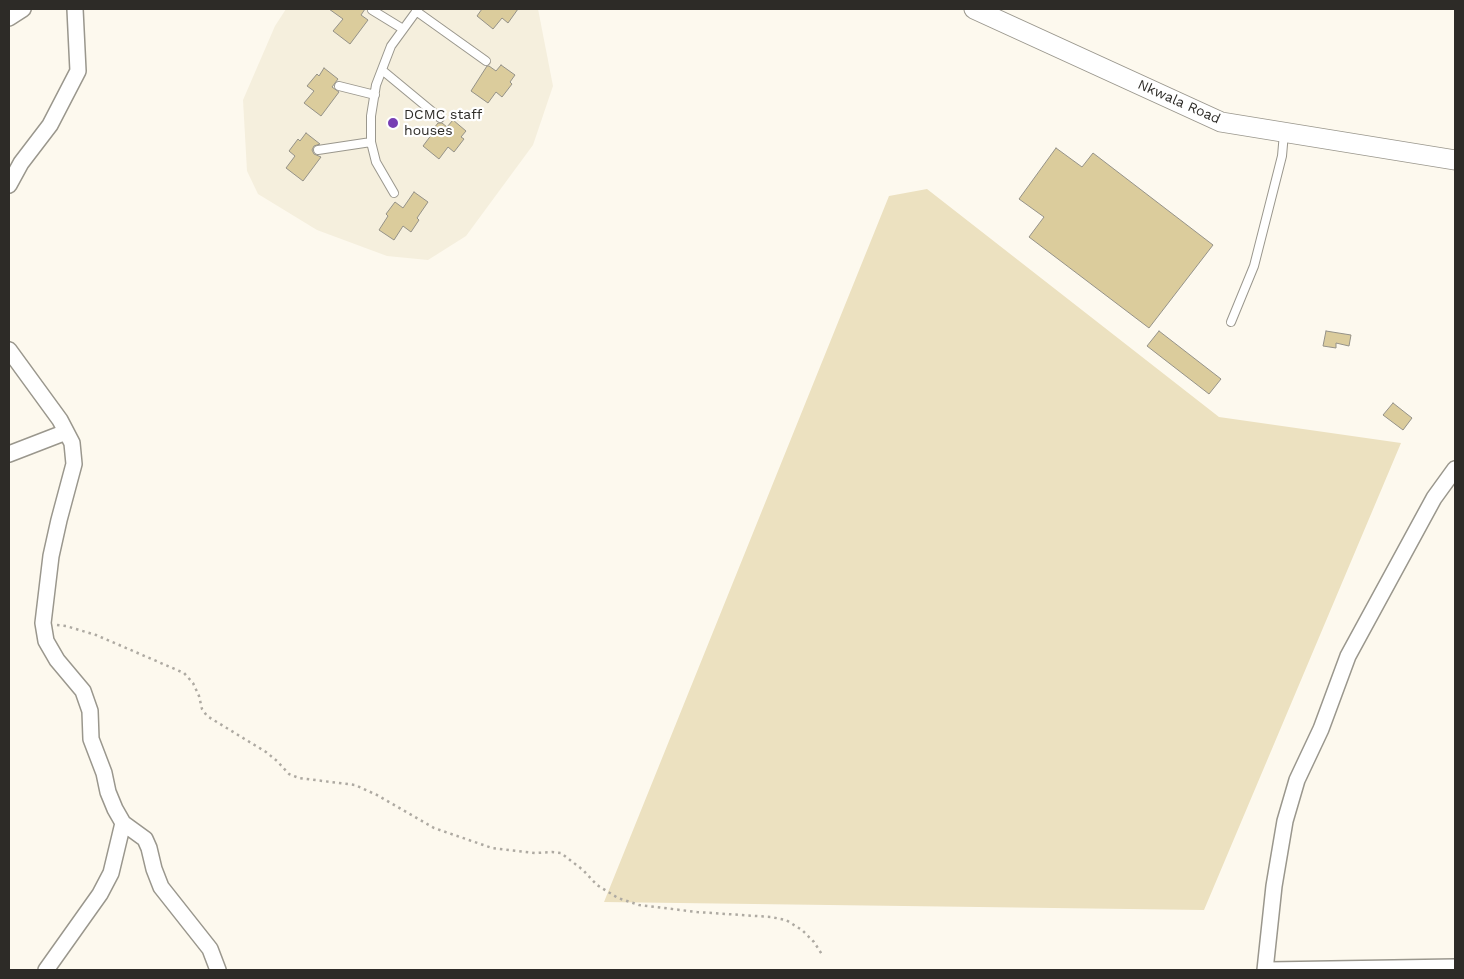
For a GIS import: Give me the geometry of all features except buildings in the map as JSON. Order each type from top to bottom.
[{"type":"street","points":[[9,18],[23,9]]},
{"type":"street","points":[[9,185],[21,163],[50,125],[78,71],[75,9]]},
{"type":"street","name":"Nkwala Road","points":[[974,9],[1221,122],[1455,160]]},
{"type":"street","points":[[9,350],[60,420],[72,443],[74,464],[51,556],[43,623],[46,641],[57,660],[83,691],[90,711],[91,739],[104,772],[108,792],[123,824],[144,840],[149,848],[161,887],[210,949],[218,970]]},
{"type":"street","points":[[9,454],[66,432]]},
{"type":"street","points":[[1455,469],[1434,498],[1348,656],[1321,729],[1297,780],[1284,822],[1274,886],[1267,970],[1455,967]]},
{"type":"street","points":[[46,970],[100,894],[111,873],[123,824]]},
{"type":"lane","points":[[372,10],[404,29]]},
{"type":"lane","points":[[394,193],[376,162],[370,142],[375,95],[391,46],[417,10],[486,61]]},
{"type":"lane","points":[[382,70],[440,118]]},
{"type":"lane","points":[[339,86],[375,95]]},
{"type":"lane","points":[[1231,322],[1254,266],[1282,156],[1284,132]]},
{"type":"lane","points":[[318,150],[370,142]]},
{"type":"path","points":[[43,623],[66,626],[96,635],[184,673],[193,684],[199,696],[202,709],[207,716],[266,752],[289,774],[299,778],[354,785],[377,795],[434,828],[492,848],[535,854],[561,853],[583,870],[597,885],[618,898],[639,905],[786,920],[802,930],[814,942],[823,956]]},
{"type":"shaded area","name":"DCMC staff houses","points":[[286,9],[538,9],[553,86],[533,145],[466,236],[428,260],[387,256],[317,230],[258,194],[247,171],[243,100],[275,26]]},
{"type":"shaded area","points":[[927,189],[1219,417],[1401,443],[1204,910],[604,902],[889,196]]},
{"type":"place","name":"DCMC staff houses","points":[[393,123]]}]
